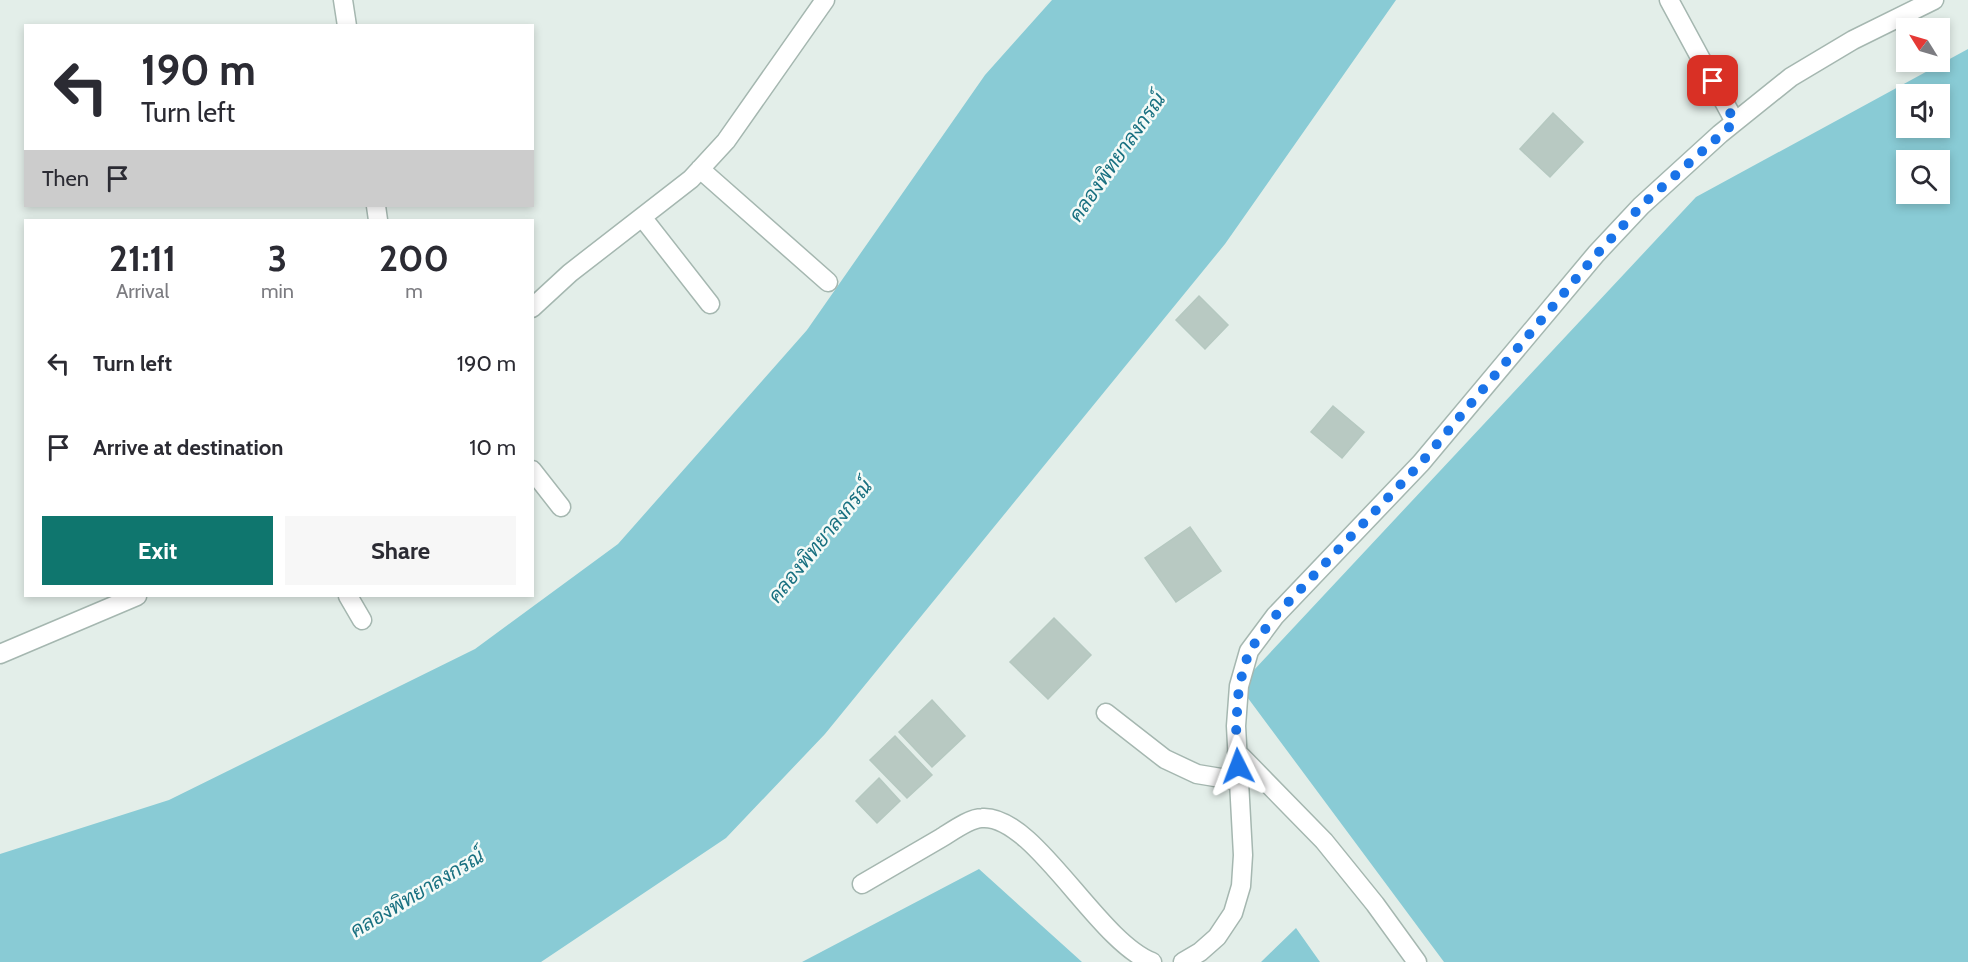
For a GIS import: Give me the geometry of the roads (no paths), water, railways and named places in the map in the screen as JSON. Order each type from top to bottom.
[{"type":"street","points":[[343,0],[347,24]]},
{"type":"street","points":[[534,306],[570,273],[691,179],[726,141],[825,0]]},
{"type":"street","points":[[1669,0],[1735,122]]},
{"type":"street","points":[[1183,962],[1200,952],[1217,937],[1233,913],[1239,895],[1243,855],[1236,726],[1242,677],[1249,651],[1275,616],[1421,463],[1596,255],[1641,206],[1735,122],[1791,77],[1853,40],[1934,0]]},
{"type":"street","points":[[700,169],[828,282]]},
{"type":"street","points":[[642,217],[710,304]]},
{"type":"street","points":[[534,473],[561,507]]},
{"type":"street","points":[[0,654],[135,597]]},
{"type":"street","points":[[349,597],[362,620]]},
{"type":"street","points":[[1106,713],[1165,759],[1197,774],[1239,781]]},
{"type":"street","points":[[1237,752],[1324,841],[1418,962]]},
{"type":"street","points":[[862,884],[962,825],[981,818],[1002,821],[1024,836],[1120,941],[1141,958],[1152,962]]},
{"type":"water","name":"คลองพิทยาลงกรณ์","points":[[1052,0],[1396,0],[1225,244],[825,734],[726,838],[541,962],[0,962],[0,854],[169,800],[475,649],[618,544],[807,330],[985,75]]},
{"type":"water","points":[[1968,49],[1968,962],[1444,962],[1239,686],[1696,197],[1896,88],[1896,138],[1950,138],[1950,84],[1904,84],[1926,72],[1950,72],[1950,59]]},
{"type":"water","points":[[979,869],[1082,962],[802,962]]},
{"type":"water","points":[[1296,928],[1320,962],[1261,962]]}]
